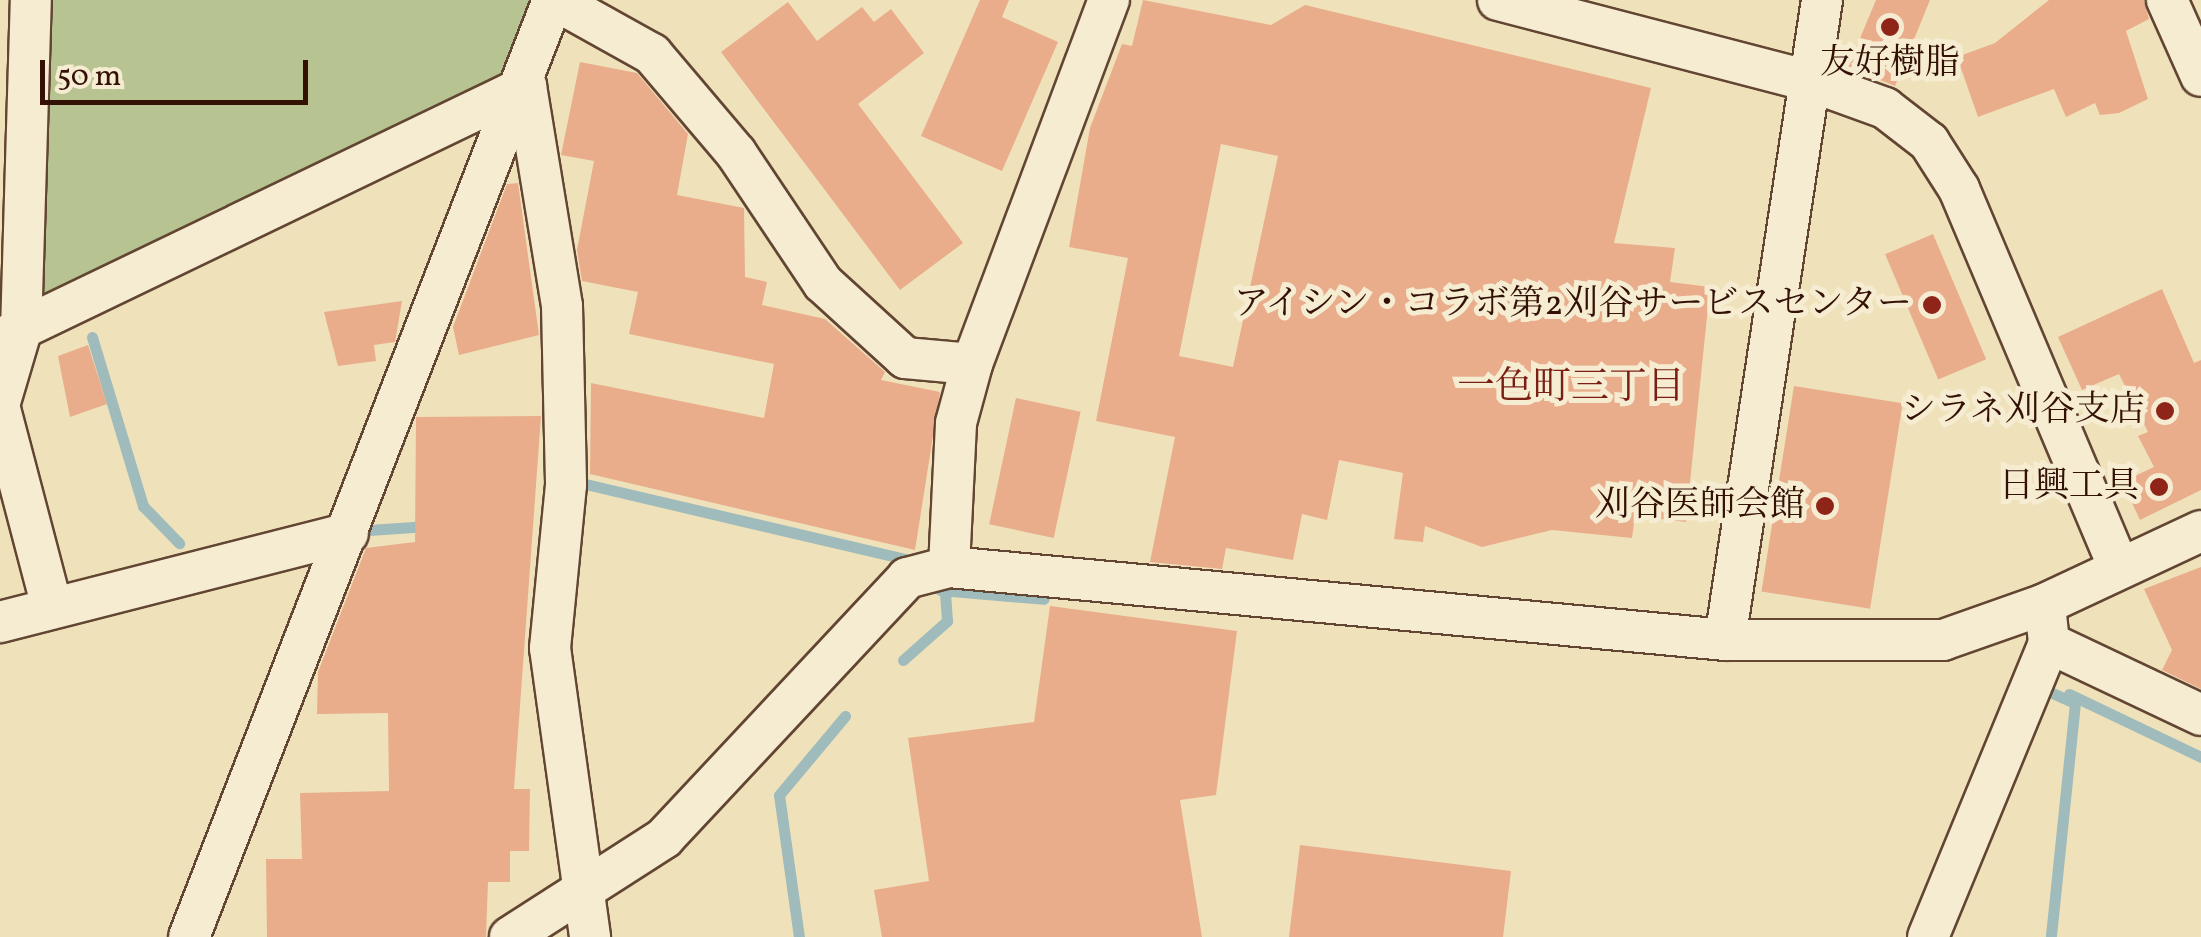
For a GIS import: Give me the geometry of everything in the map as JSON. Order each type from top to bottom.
[{"type":"street","points":[[32,0],[10,335],[0,406],[52,607]]},
{"type":"street","points":[[189,937],[526,86],[554,0],[652,54],[736,153],[823,283],[906,358],[972,364]]},
{"type":"street","points":[[949,567],[956,423],[972,364],[1110,0]]},
{"type":"street","points":[[1498,0],[1810,81],[1885,108],[1930,142],[1959,189],[2119,568]]},
{"type":"street","points":[[1725,640],[1822,0]]},
{"type":"street","points":[[2166,0],[2201,76]]},
{"type":"street","points":[[10,335],[526,86]]},
{"type":"street","points":[[526,86],[562,306],[566,485],[550,648],[590,937]]},
{"type":"street","points":[[510,937],[664,838],[907,578],[949,567],[1725,640],[1943,640],[2047,623],[2119,568],[2201,531]]},
{"type":"street","points":[[0,622],[348,533]]},
{"type":"street","points":[[2047,623],[2201,714]]},
{"type":"street","points":[[1928,937],[2047,623]]},
{"type":"green space","points":[[51,0],[531,0],[513,78],[57,304],[40,293]]},
{"type":"building","points":[[980,0],[1009,0],[1002,17],[1058,42],[1002,171],[921,136]]},
{"type":"building","points":[[1143,0],[1271,25],[1305,5],[1651,88],[1614,243],[1675,248],[1670,282],[1710,287],[1686,522],[1635,516],[1632,538],[1552,530],[1482,547],[1425,526],[1423,542],[1394,539],[1403,473],[1339,460],[1327,520],[1302,514],[1293,560],[1226,548],[1222,569],[1150,562],[1175,437],[1096,421],[1128,258],[1069,247],[1090,128],[1122,44],[1132,46]],"holes":[[[1221,144],[1278,156],[1233,367],[1179,356]]]},
{"type":"building","points":[[1876,0],[1930,0],[1895,86],[1848,67]]},
{"type":"building","points":[[2049,0],[2144,0],[2149,19],[2126,31],[2148,99],[2119,113],[2100,115],[2095,103],[2066,117],[2054,89],[1978,117],[1957,57],[1995,43]]},
{"type":"building","points":[[788,2],[817,41],[862,7],[874,22],[891,9],[924,53],[858,104],[963,243],[900,290],[721,52]]},
{"type":"building","points":[[580,62],[637,73],[688,134],[677,195],[744,208],[745,277],[767,282],[762,305],[825,319],[885,372],[881,380],[940,392],[915,550],[590,474],[591,383],[764,418],[774,364],[629,334],[638,292],[582,281],[577,250],[594,161],[561,155]]},
{"type":"building","points":[[518,183],[539,335],[459,355],[453,327],[507,184]]},
{"type":"building","points":[[1933,234],[1986,359],[1938,380],[1885,254]]},
{"type":"building","points":[[2162,289],[2194,363],[2201,360],[2201,490],[2140,520],[2122,482],[2154,467],[2138,436],[2148,432],[2119,374],[2082,390],[2058,337]]},
{"type":"building","points":[[402,301],[395,342],[374,345],[376,361],[338,366],[324,312]]},
{"type":"building","points":[[88,345],[107,404],[70,417],[58,356]]},
{"type":"building","points":[[1794,386],[1903,403],[1870,609],[1761,591]]},
{"type":"building","points":[[1016,398],[1081,412],[1054,538],[989,524]]},
{"type":"building","points":[[541,416],[514,789],[530,789],[529,851],[510,851],[510,882],[488,882],[486,937],[267,937],[266,859],[302,859],[300,793],[389,791],[388,713],[317,714],[318,672],[366,548],[415,542],[416,417]]},
{"type":"building","points":[[2201,567],[2201,689],[2162,670],[2172,650],[2144,589]]},
{"type":"building","points":[[1050,606],[1237,631],[1216,795],[1180,800],[1202,937],[882,937],[874,890],[929,881],[908,738],[1034,722]]},
{"type":"building","points":[[1300,845],[1511,871],[1503,937],[1289,937]]},
{"type":"waterway","points":[[92,337],[143,506],[179,543]]},
{"type":"waterway","points":[[577,482],[914,561]]},
{"type":"waterway","points":[[369,530],[428,526]]},
{"type":"waterway","points":[[940,590],[1044,599]]},
{"type":"waterway","points":[[903,660],[947,621],[945,593]]},
{"type":"waterway","points":[[2050,692],[2075,703],[2051,937]]},
{"type":"waterway","points":[[2069,694],[2201,757]]},
{"type":"waterway","points":[[799,937],[779,795],[845,716]]},
{"type":"place","name":"友好樹脂","points":[[1890,27]]},
{"type":"place","name":"アイシン・コラボ第2刈谷サービスセンター","points":[[1932,305]]},
{"type":"place","name":"シラネ刈谷支店","points":[[2165,411]]},
{"type":"place","name":"日興工具","points":[[2159,487]]},
{"type":"place","name":"刈谷医師会館","points":[[1825,506]]},
{"type":"district","name":"一色町三丁目","points":[[1571,389]]}]
